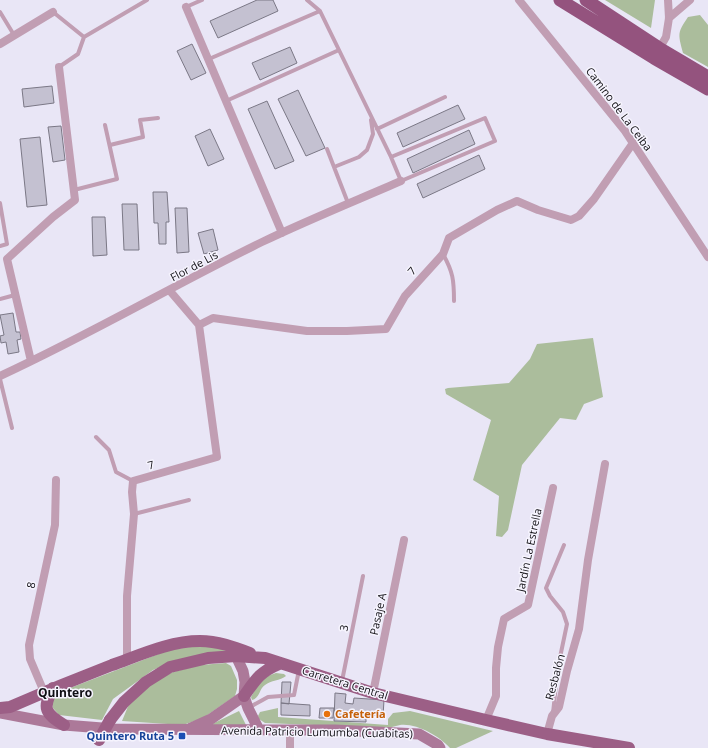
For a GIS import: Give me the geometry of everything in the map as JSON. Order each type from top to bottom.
[{"type":"highway","points":[[560,0],[656,53],[708,77]]},
{"type":"highway","points":[[586,0],[656,53],[708,89]]},
{"type":"main road","points":[[0,708],[10,707],[52,688],[175,644],[199,641],[234,651]]},
{"type":"main road","points":[[234,651],[244,677],[244,696],[259,730]]},
{"type":"main road","points":[[98,744],[110,720],[124,702],[146,682],[170,667],[234,651]]},
{"type":"main road","name":"Carretera Central","points":[[234,651],[265,658],[279,664],[373,692],[486,720],[547,734],[629,748]]},
{"type":"main road","points":[[189,729],[211,719],[232,706],[244,696],[265,669],[279,664]]},
{"type":"main road","points":[[52,688],[47,700],[47,709],[51,717],[64,725]]},
{"type":"main road","name":"Avenida Patricio Lumumba (Cuabitas)","points":[[0,713],[64,725],[115,729],[290,731],[335,730],[419,734],[438,745],[440,748]]},
{"type":"street","name":"Camino de La Ceiba","points":[[520,0],[633,143],[708,257]]},
{"type":"street","points":[[656,53],[666,37],[669,18],[668,0]]},
{"type":"street","points":[[669,18],[690,0]]},
{"type":"street","points":[[186,7],[282,233]]},
{"type":"street","points":[[0,44],[53,12]]},
{"type":"street","points":[[31,361],[7,259],[53,217],[75,200],[59,67]]},
{"type":"street","points":[[443,254],[449,238],[514,201],[521,202],[538,210],[571,220],[575,219],[594,199],[633,143]]},
{"type":"street","name":"Flor de Lis","points":[[0,378],[282,233],[401,181]]},
{"type":"street","name":"7","points":[[133,481],[217,457],[200,325],[213,318],[308,330],[346,331],[386,328],[405,296],[443,254]]},
{"type":"street","points":[[170,290],[200,325]]},
{"type":"street","name":"Resbalón","points":[[552,716],[559,707],[566,671],[579,629],[588,560],[605,464]]},
{"type":"street","name":"8","points":[[52,688],[30,659],[30,645],[55,525],[56,480]]},
{"type":"street","points":[[127,660],[126,596],[134,514],[132,492],[133,481]]},
{"type":"street","name":"Jardín La Estrella","points":[[486,720],[496,696],[498,647],[504,618],[528,605],[554,488]]},
{"type":"street","name":"Pasaje A","points":[[373,692],[404,540]]},
{"type":"street","points":[[547,734],[552,716]]},
{"type":"street","points":[[290,731],[290,748]]},
{"type":"lane","points":[[59,67],[78,54],[84,37],[147,0]]},
{"type":"lane","points":[[186,7],[202,0]]},
{"type":"lane","points":[[306,0],[320,12],[391,157],[401,181],[495,142],[485,118],[391,157]]},
{"type":"lane","points":[[0,12],[14,35]]},
{"type":"lane","points":[[53,12],[84,37]]},
{"type":"lane","points":[[209,59],[320,12]]},
{"type":"lane","points":[[226,102],[339,50]]},
{"type":"lane","points":[[377,129],[445,97]]},
{"type":"lane","points":[[334,168],[359,157],[366,150],[373,134],[371,116]]},
{"type":"lane","points":[[110,145],[143,137],[140,120],[158,118]]},
{"type":"lane","points":[[74,190],[117,180],[105,125]]},
{"type":"lane","points":[[327,149],[348,203]]},
{"type":"lane","points":[[0,203],[7,244],[0,246]]},
{"type":"lane","points":[[443,254],[451,269],[454,281],[454,301]]},
{"type":"lane","points":[[0,299],[15,295]]},
{"type":"lane","points":[[0,378],[12,428]]},
{"type":"lane","points":[[96,437],[109,450],[116,472],[133,481]]},
{"type":"lane","points":[[134,514],[189,500]]},
{"type":"lane","name":"Resbalón","points":[[552,716],[558,667],[567,624],[564,612],[550,596],[546,588],[564,545]]},
{"type":"lane","name":"3","points":[[342,683],[363,576]]},
{"type":"lane","points":[[248,708],[268,697],[294,695],[299,669]]},
{"type":"green space","points":[[605,0],[655,0],[651,28]]},
{"type":"green space","points":[[700,15],[708,25],[708,67],[683,53],[679,37],[680,30],[688,17]]},
{"type":"green space","points":[[593,338],[603,397],[584,404],[576,420],[560,418],[522,465],[508,530],[502,537],[496,536],[499,496],[473,480],[491,420],[446,394],[445,389],[509,383],[530,359],[537,344]]},
{"type":"green space","points":[[190,647],[223,647],[229,653],[177,660],[153,670],[113,699],[102,720],[59,715],[53,708],[52,701],[57,693],[169,650]]},
{"type":"green space","points":[[226,663],[231,666],[237,680],[235,696],[203,718],[183,725],[122,721],[129,704],[153,682],[173,672],[200,665]]},
{"type":"green space","points":[[276,673],[284,674],[286,676],[265,685],[257,697],[252,700],[251,697],[262,678]]},
{"type":"green space","points":[[278,708],[278,717],[388,725],[388,719],[393,713],[410,711],[493,731],[456,748],[450,748],[440,739],[427,731],[407,725],[388,728],[265,723],[259,719],[258,716],[260,712]]},
{"type":"green space","points":[[239,711],[247,727],[210,725]]},
{"type":"building","points":[[257,0],[273,0],[278,11],[218,38],[210,21]]},
{"type":"building","points":[[192,44],[206,73],[191,80],[177,51]]},
{"type":"building","points":[[290,47],[297,63],[260,80],[252,63]]},
{"type":"building","points":[[52,86],[54,103],[24,107],[22,89]]},
{"type":"building","points":[[298,90],[325,148],[306,156],[278,99]]},
{"type":"building","points":[[267,101],[294,161],[275,169],[248,109]]},
{"type":"building","points":[[458,105],[465,119],[403,147],[397,133]]},
{"type":"building","points":[[61,126],[65,160],[53,162],[48,127]]},
{"type":"building","points":[[210,129],[224,159],[208,166],[195,136]]},
{"type":"building","points":[[469,130],[475,144],[413,173],[407,159]]},
{"type":"building","points":[[40,137],[47,205],[27,207],[20,139]]},
{"type":"building","points":[[479,155],[485,169],[423,198],[417,184]]},
{"type":"building","points":[[153,192],[167,192],[169,222],[166,222],[166,244],[159,244],[158,223],[154,223]]},
{"type":"building","points":[[122,204],[137,204],[139,250],[124,250]]},
{"type":"building","points":[[175,208],[187,208],[189,252],[177,253]]},
{"type":"building","points":[[92,217],[105,217],[107,255],[93,256]]},
{"type":"building","points":[[213,229],[218,250],[204,254],[198,233]]},
{"type":"building","points":[[13,313],[16,332],[20,332],[21,339],[17,340],[19,352],[8,354],[6,342],[1,343],[0,336],[4,335],[0,315]]},
{"type":"building","points":[[282,682],[291,682],[289,704],[281,703]]},
{"type":"building","points":[[335,693],[346,694],[345,703],[353,704],[354,698],[384,700],[383,716],[366,715],[366,722],[334,721]]},
{"type":"building","points":[[281,703],[310,705],[310,716],[281,715]]},
{"type":"building","points":[[320,708],[334,708],[333,718],[319,718]]},
{"type":"place","name":"Cafetería","points":[[327,714]]},
{"type":"place","name":"Quintero Ruta 5","points":[[182,736]]},
{"type":"district","name":"Quintero","points":[[65,693]]}]
